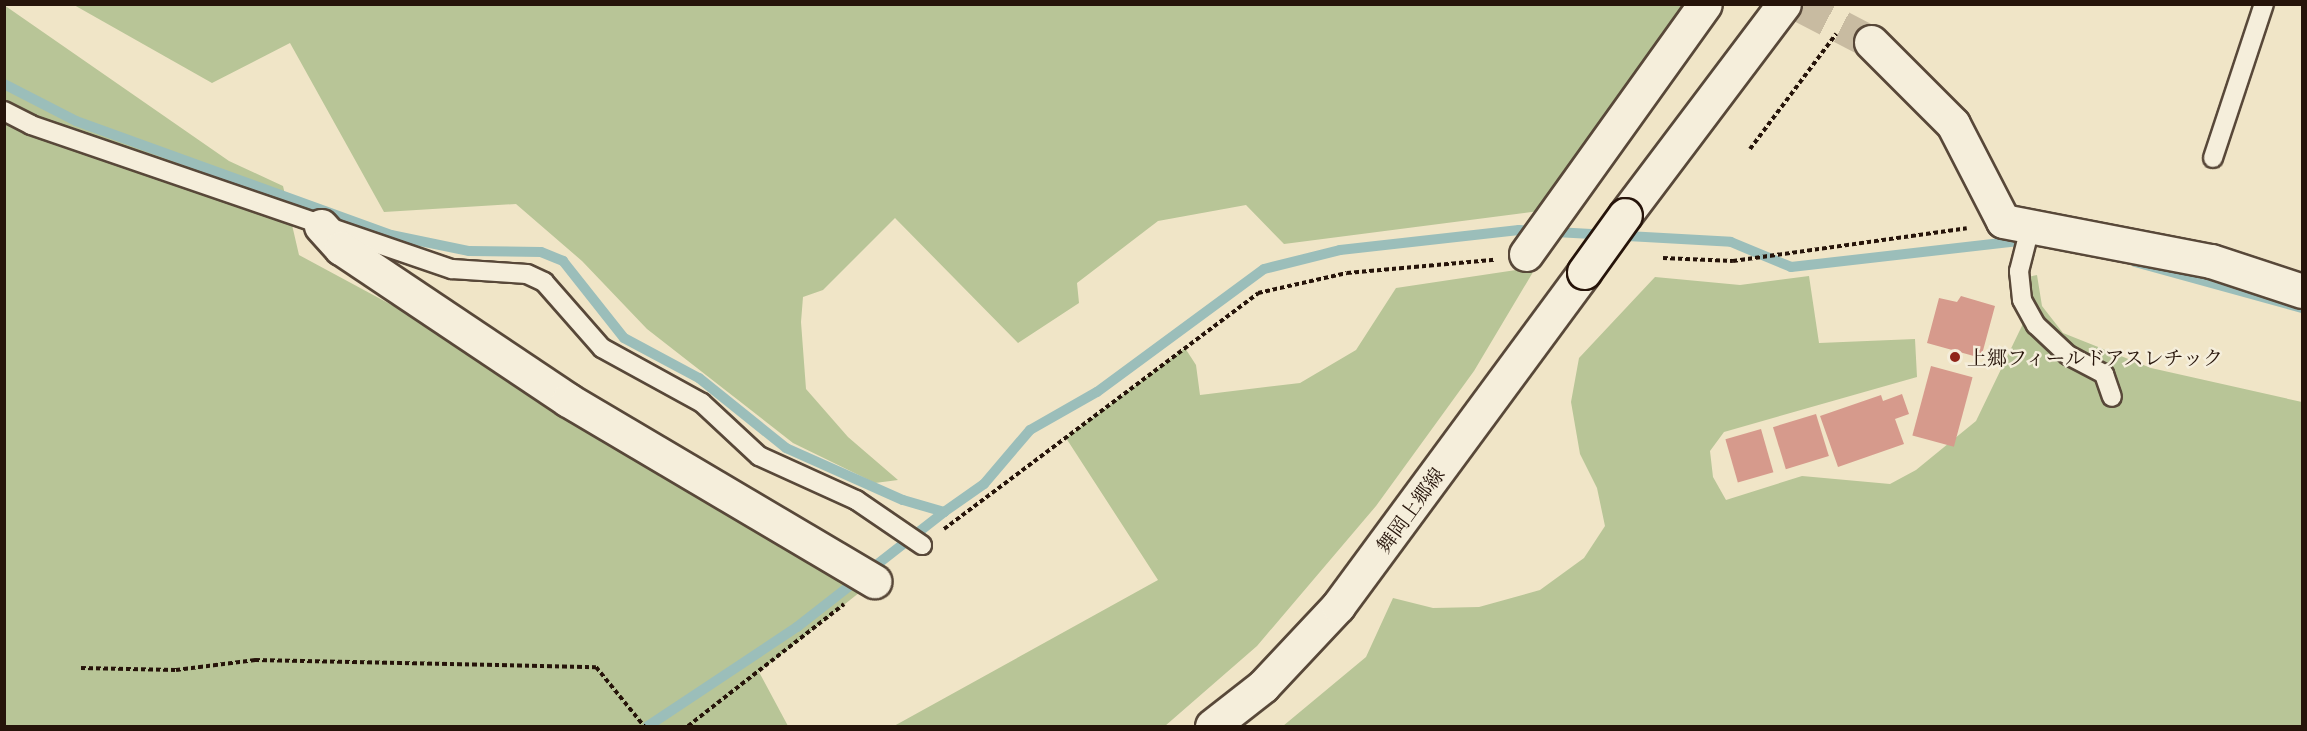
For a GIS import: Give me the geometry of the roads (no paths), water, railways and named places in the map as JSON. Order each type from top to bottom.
[{"type":"street","points":[[1527,253],[1705,4]]},
{"type":"street","name":"舞岡上郷線","points":[[1212,726],[1263,686],[1338,606],[1625,215],[1784,4]]},
{"type":"street","points":[[1871,42],[1953,124],[2021,228],[2211,261],[2302,291]]},
{"type":"street","points":[[321,226],[341,248],[568,400],[873,580]]},
{"type":"lane","points":[[2212,158],[2264,4]]},
{"type":"lane","points":[[4,111],[31,125],[452,269],[527,274],[544,282],[602,348],[702,403],[759,456],[903,528],[920,545]]},
{"type":"lane","points":[[2021,228],[2019,272],[2022,300],[2036,325],[2068,355],[2104,374],[2112,397]]},
{"type":"waterway","points":[[4,84],[76,121],[391,235],[469,251],[541,252],[563,261],[624,338],[699,378],[786,448],[903,500],[944,512],[984,484],[1030,430],[1097,392],[1264,269],[1340,250],[1519,230],[1731,242],[1791,267],[2027,240]]},
{"type":"waterway","points":[[2135,262],[2302,308]]},
{"type":"waterway","points":[[648,726],[797,627],[944,512]]},
{"type":"tunnel","points":[[1798,4],[1871,42]]},
{"type":"place","name":"上郷フィールドアスレチック","points":[[1955,357]]}]
